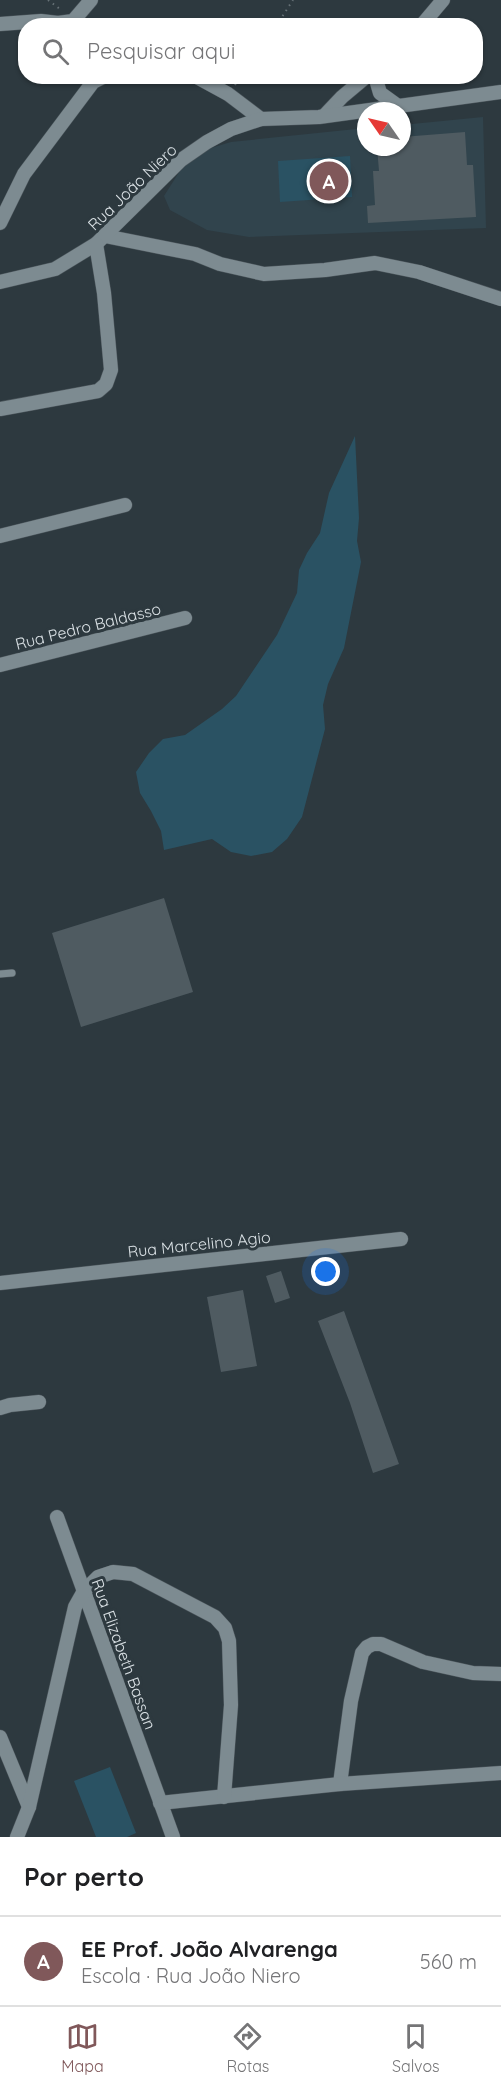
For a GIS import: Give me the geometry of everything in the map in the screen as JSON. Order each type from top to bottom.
[{"type":"street","points":[[76,18],[91,0]]},
{"type":"street","points":[[427,18],[440,1]]},
{"type":"street","points":[[0,24],[18,23]]},
{"type":"street","points":[[0,223],[24,174],[92,84]]},
{"type":"street","points":[[210,84],[228,94],[261,119]]},
{"type":"street","points":[[324,116],[357,84]]},
{"type":"street","points":[[377,84],[380,93],[392,102]]},
{"type":"street","name":"Rua João Niero","points":[[411,104],[501,92]]},
{"type":"street","name":"Rua João Niero","points":[[0,282],[55,268],[101,240],[181,160],[231,129],[261,119],[324,116],[357,112]]},
{"type":"street","points":[[0,409],[98,391],[106,384],[111,370],[101,240],[195,254],[220,264],[264,274],[325,270],[375,263],[419,272],[501,299]]},
{"type":"street","points":[[0,536],[125,505]]},
{"type":"street","name":"Rua Pedro Baldasso","points":[[0,665],[185,618]]},
{"type":"street","name":"Rua Marcelino Agio","points":[[0,1283],[401,1239]]},
{"type":"street","points":[[0,1408],[39,1402]]},
{"type":"street","name":"Rua Elizabeth Bassan","points":[[57,1517],[172,1837]]},
{"type":"street","points":[[17,1837],[29,1807],[75,1607],[84,1591],[98,1577],[112,1572],[133,1574],[215,1617],[225,1628],[229,1641],[231,1705],[225,1797]]},
{"type":"street","points":[[340,1784],[351,1701],[362,1653],[367,1647],[381,1644],[423,1662],[474,1673],[501,1674]]},
{"type":"street","points":[[0,1737],[29,1807]]},
{"type":"street","points":[[160,1803],[340,1784],[501,1773]]},
{"type":"lane","points":[[0,974],[12,973]]},
{"type":"path","points":[[281,18],[293,0]]},
{"type":"shaded area","points":[[483,117],[486,228],[249,237],[207,230],[170,210],[164,196],[183,166],[211,148],[231,142],[357,129],[357,156],[411,156],[411,124]]},
{"type":"shaded area","points":[[350,156],[352,197],[280,202],[278,161]]},
{"type":"shaded area","points":[[355,436],[359,518],[357,541],[361,562],[344,648],[328,684],[323,705],[325,729],[302,817],[287,839],[272,852],[251,856],[231,852],[212,839],[164,850],[161,831],[140,793],[136,772],[149,753],[163,739],[185,735],[222,709],[236,696],[277,635],[297,593],[299,570],[320,533],[329,493]]},
{"type":"shaded area","points":[[110,1767],[136,1833],[127,1837],[96,1837],[74,1781]]},
{"type":"building","points":[[465,132],[467,165],[473,165],[476,217],[368,223],[367,206],[375,205],[373,171],[379,171],[378,156],[411,156],[411,136]]},
{"type":"building","points":[[164,898],[193,992],[81,1027],[52,933]]},
{"type":"building","points":[[281,1271],[290,1298],[275,1303],[266,1276]]},
{"type":"building","points":[[243,1290],[257,1366],[221,1372],[207,1297]]},
{"type":"building","points":[[344,1311],[399,1464],[373,1473],[350,1403],[318,1321]]},
{"type":"place","name":"EE Prof. João Alvarenga","points":[[329,181]]}]
